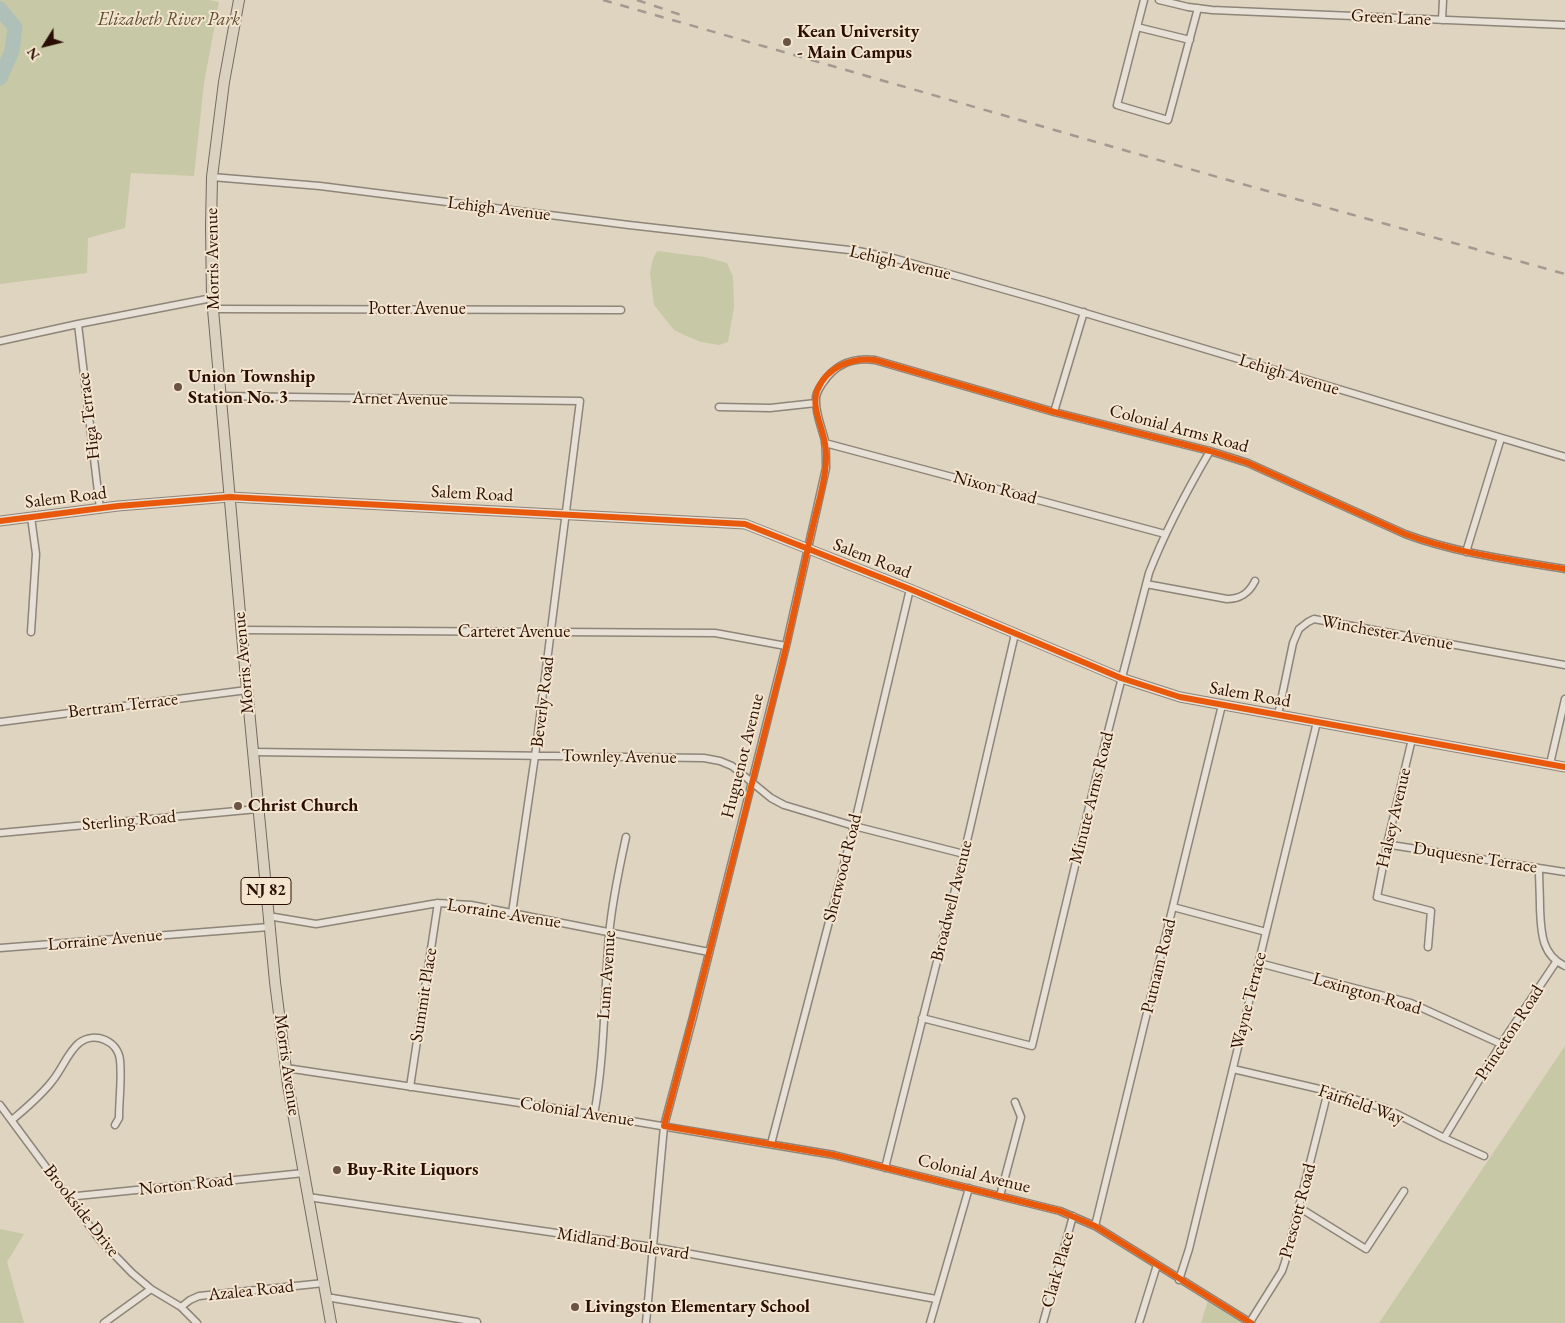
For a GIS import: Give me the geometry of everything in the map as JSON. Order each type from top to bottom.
[{"type":"main road","name":"Morris Avenue","points":[[239,0],[222,98],[212,177],[213,304],[268,916],[286,1068],[331,1323]]},
{"type":"street","points":[[1144,0],[1117,105],[1168,120],[1198,8]]},
{"type":"street","name":"Green Lane","points":[[1159,0],[1198,8],[1222,10],[1565,25]]},
{"type":"street","points":[[1442,20],[1443,0]]},
{"type":"street","points":[[1137,27],[1190,40]]},
{"type":"street","name":"Lehigh Avenue","points":[[212,177],[320,186],[629,225],[858,251],[900,260],[1084,312],[1565,457]]},
{"type":"street","name":"Potter Avenue","points":[[0,341],[78,324],[213,304],[621,310]]},
{"type":"street","points":[[1054,412],[1084,312]]},
{"type":"street","name":"Higa Terrace","points":[[78,324],[100,509]]},
{"type":"street","name":"Colonial Arms Road","points":[[818,391],[830,372],[836,367],[856,360],[875,360],[1054,412],[1210,451],[1248,463],[1405,534],[1428,542],[1466,552],[1565,569]]},
{"type":"street","name":"Huguenot Avenue","points":[[646,1323],[664,1126],[786,646],[824,480],[826,468],[825,443],[816,402],[818,391]]},
{"type":"street","name":"Arnet Avenue","points":[[220,396],[580,401]]},
{"type":"street","name":"Beverly Road","points":[[512,914],[536,756],[580,401]]},
{"type":"street","points":[[720,407],[770,408],[816,402]]},
{"type":"street","points":[[1466,552],[1501,438]]},
{"type":"street","name":"Nixon Road","points":[[825,443],[1165,534]]},
{"type":"street","name":"Minute Arms Road","points":[[922,1018],[1032,1046],[1121,678],[1149,573],[1180,502],[1210,451]]},
{"type":"street","name":"Salem Road","points":[[0,521],[100,509],[230,497],[745,524],[1121,678],[1180,697],[1565,767]]},
{"type":"street","points":[[31,517],[36,554],[31,632]]},
{"type":"street","points":[[1146,584],[1236,599],[1252,588],[1256,581]]},
{"type":"street","name":"Sherwood Road","points":[[771,1144],[854,826],[910,590]]},
{"type":"street","name":"Winchester Avenue","points":[[1278,715],[1293,643],[1299,629],[1314,619],[1565,665]]},
{"type":"street","name":"Carteret Avenue","points":[[241,630],[716,633],[786,646]]},
{"type":"street","name":"Broadwell Avenue","points":[[885,1168],[964,854],[1015,634]]},
{"type":"street","name":"Bertram Terrace","points":[[0,722],[247,690]]},
{"type":"street","points":[[1550,764],[1565,699]]},
{"type":"street","name":"Putnam Road","points":[[1095,1226],[1222,705]]},
{"type":"street","name":"Wayne Terrace","points":[[1180,1280],[1317,722]]},
{"type":"street","name":"Halsey Avenue","points":[[1412,739],[1388,840],[1377,897],[1431,911],[1428,947]]},
{"type":"street","name":"Townley Avenue","points":[[252,752],[704,758],[720,761],[732,766],[784,806],[964,854]]},
{"type":"street","name":"Sterling Road","points":[[0,832],[258,810]]},
{"type":"street","name":"Lum Avenue","points":[[594,1115],[600,1084],[609,933],[616,882],[626,836]]},
{"type":"street","name":"Duquesne Terrace","points":[[1388,840],[1391,845],[1565,872]]},
{"type":"street","points":[[1539,868],[1541,935],[1547,950],[1556,962],[1565,966]]},
{"type":"street","name":"Lorraine Avenue","points":[[268,916],[316,924],[438,903],[471,905],[709,952]]},
{"type":"street","name":"Summit Place","points":[[410,1087],[438,903]]},
{"type":"street","points":[[1173,907],[1266,932]]},
{"type":"street","name":"Lorraine Avenue","points":[[0,948],[270,927]]},
{"type":"street","name":"Princeton Road","points":[[1444,1138],[1501,1044],[1556,962]]},
{"type":"street","name":"Lexington Road","points":[[1258,963],[1411,1003],[1501,1044]]},
{"type":"street","points":[[12,1120],[38,1097],[52,1081],[79,1043],[91,1038],[99,1038],[113,1045],[118,1051],[120,1061],[118,1118],[115,1125]]},
{"type":"street","name":"Colonial Avenue","points":[[286,1068],[664,1126],[834,1155],[1060,1211],[1095,1226],[1250,1323]]},
{"type":"street","name":"Fairfield Way","points":[[1233,1069],[1328,1091],[1387,1109],[1484,1156]]},
{"type":"street","name":"Prescott Road","points":[[1250,1323],[1285,1262],[1328,1091]]},
{"type":"street","points":[[1000,1196],[1021,1118],[1015,1102]]},
{"type":"street","name":"Brookside Drive","points":[[0,1105],[100,1240],[132,1273],[151,1289],[181,1308],[197,1323]]},
{"type":"street","name":"Norton Road","points":[[67,1197],[304,1173]]},
{"type":"street","points":[[930,1323],[969,1188]]},
{"type":"street","points":[[1300,1208],[1366,1249],[1404,1191]]},
{"type":"street","name":"Midland Boulevard","points":[[308,1197],[653,1247],[936,1299]]},
{"type":"street","name":"Clark Place","points":[[1043,1323],[1073,1216]]},
{"type":"street","points":[[1140,1323],[1157,1265]]},
{"type":"street","name":"Azalea Road","points":[[181,1308],[190,1300],[199,1296],[324,1283]]},
{"type":"street","points":[[104,1323],[151,1289]]},
{"type":"street","points":[[326,1297],[477,1322]]},
{"type":"green space","name":"Elizabeth River Park","points":[[0,0],[209,0],[219,2],[204,83],[194,176],[131,173],[125,228],[88,238],[87,273],[0,284]]},
{"type":"green space","points":[[657,251],[705,257],[727,263],[733,277],[734,307],[728,342],[719,345],[701,342],[674,330],[654,305],[650,273]]},
{"type":"green space","points":[[1565,1046],[1565,1323],[1379,1323]]},
{"type":"green space","points":[[0,1229],[24,1234],[7,1262],[24,1323],[0,1323]]},
{"type":"green space","points":[[1209,1297],[1250,1323],[1201,1323]]},
{"type":"waterway","points":[[0,9],[15,27],[12,51],[0,78]]},
{"type":"railway","points":[[603,0],[1235,182],[1565,274]]},
{"type":"railway","points":[[637,0],[687,17]]},
{"type":"cycle path","points":[[1251,1323],[1095,1226],[1060,1211],[834,1155],[664,1126],[776,688],[823,484],[826,451],[816,411],[817,391],[827,376],[841,365],[858,360],[875,360],[1054,412],[1210,451],[1248,463],[1424,541],[1484,555],[1565,569]]},
{"type":"cycle path","points":[[0,521],[118,506],[230,497],[745,524],[910,589],[1121,678],[1180,697],[1565,767]]},
{"type":"place","name":"Kean University - Main Campus","points":[[787,42]]},
{"type":"place","name":"Union Township Station No. 3","points":[[178,387]]},
{"type":"place","name":"Christ Church","points":[[238,806]]},
{"type":"place","name":"Buy-Rite Liquors","points":[[337,1170]]},
{"type":"place","name":"Livingston Elementary School","points":[[575,1307]]}]
